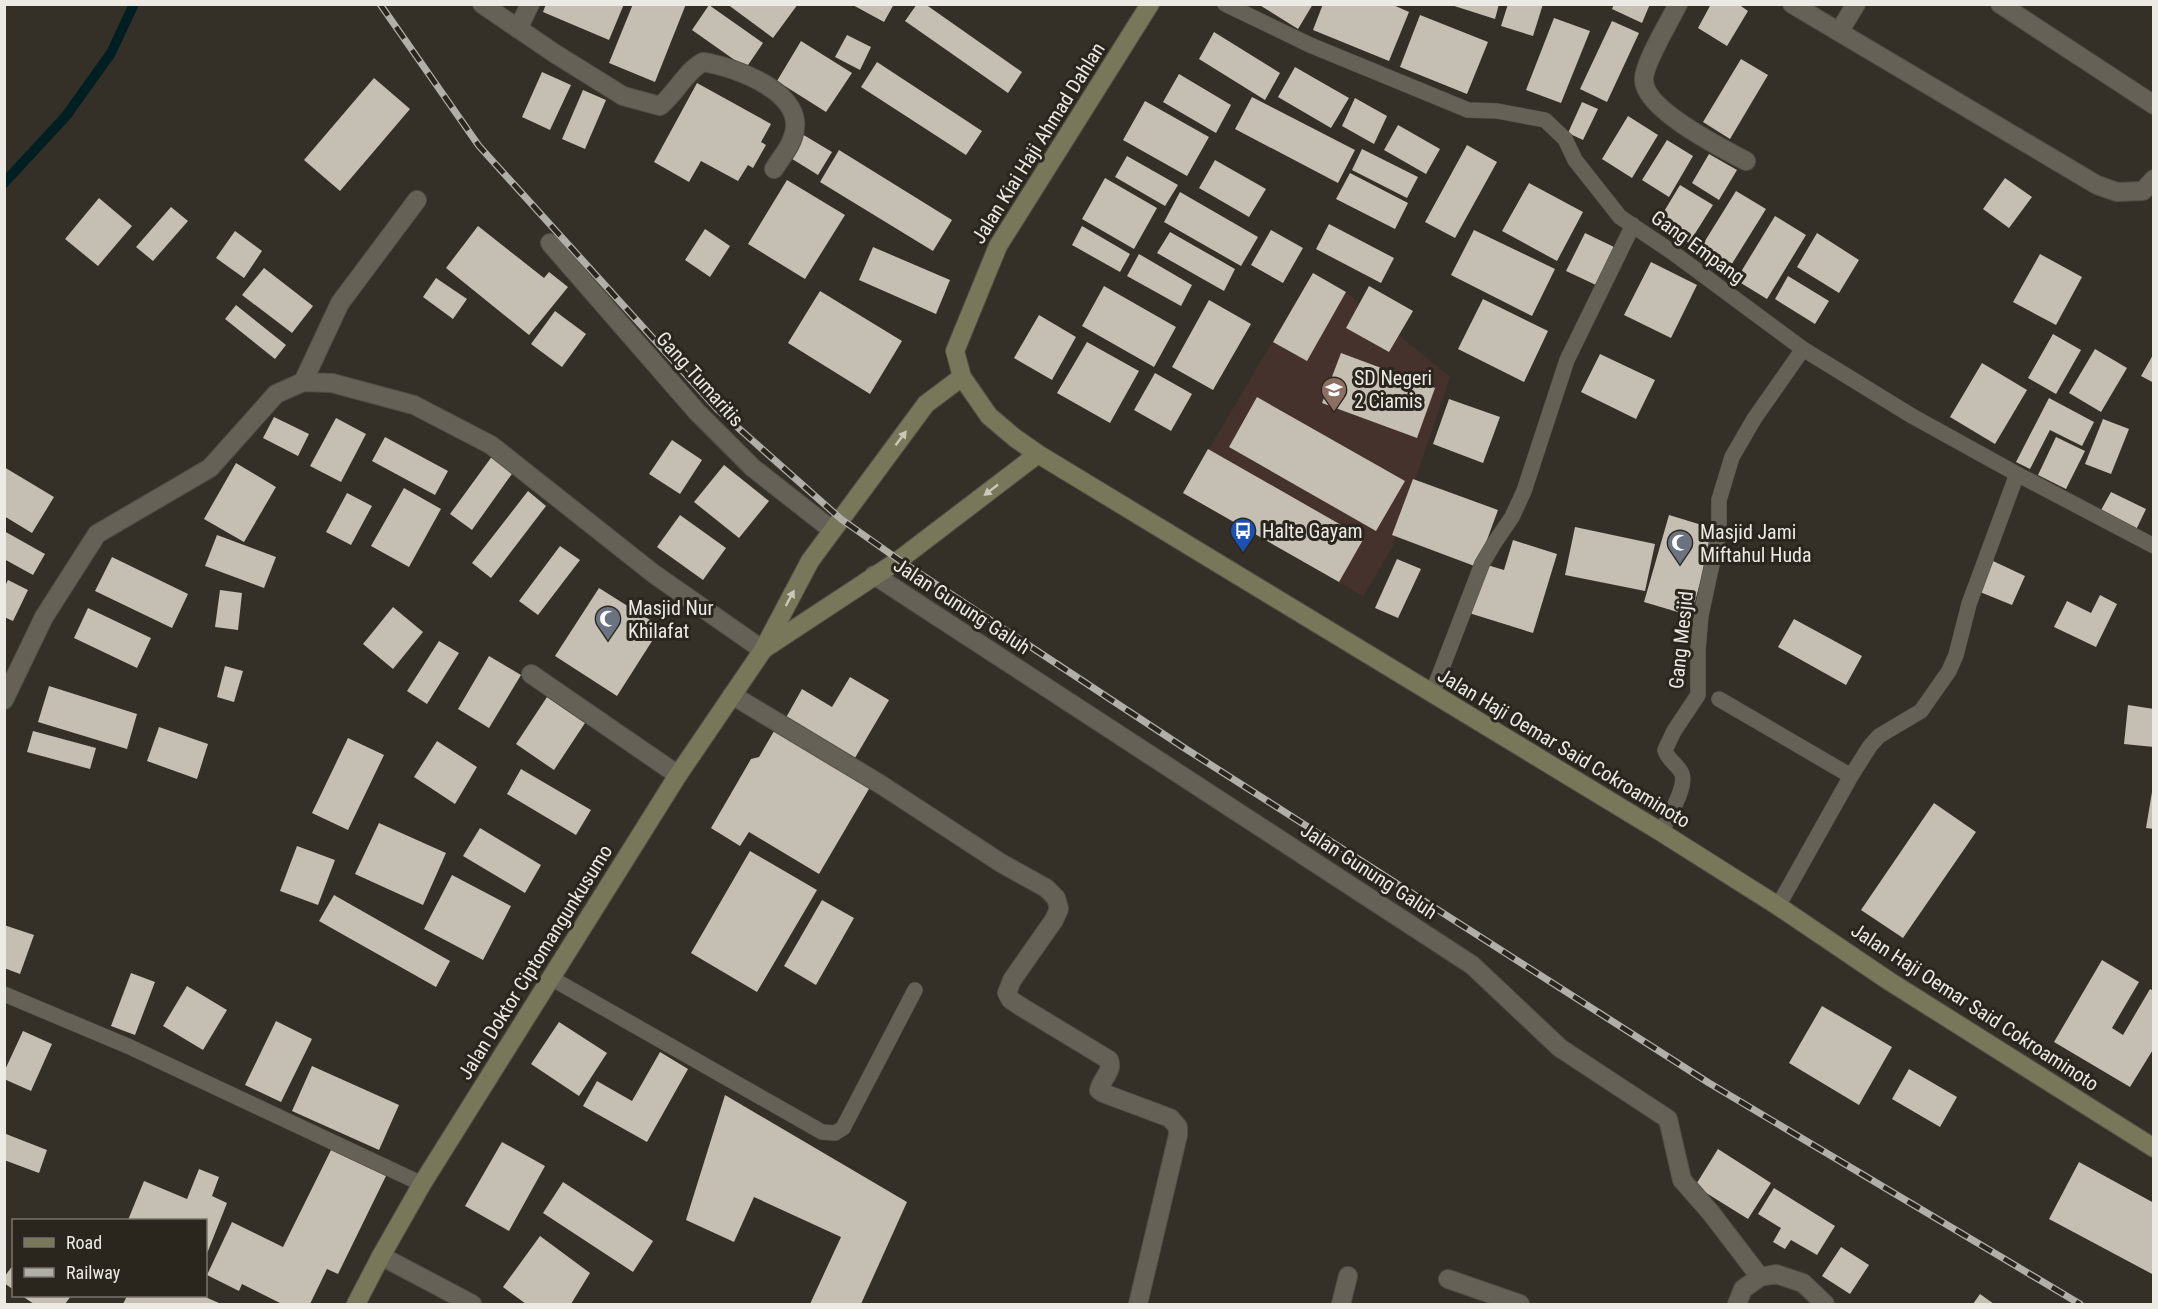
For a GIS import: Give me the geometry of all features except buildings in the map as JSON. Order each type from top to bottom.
[{"type":"main road","name":"Jalan Kiai Haji Ahmad Dahlan","points":[[962,377],[955,351],[998,246],[1150,4]]},
{"type":"main road","name":"Jalan Haji Oemar Said Cokroaminoto","points":[[962,377],[989,416],[1038,454],[1661,832],[1778,906],[1889,981],[2154,1148]]},
{"type":"main road","name":"Jalan Doktor Ciptomangunkusumo","points":[[356,1305],[422,1184],[678,775],[763,650],[810,561],[926,404],[962,377]]},
{"type":"main road","name":"Jalan Doktor Ciptomangunkusumo","points":[[763,650],[899,560],[1038,454]]},
{"type":"street","points":[[482,4],[623,96],[660,106],[670,98],[694,66],[703,62],[732,68],[769,88],[782,96],[795,116],[794,136],[774,169]]},
{"type":"street","points":[[518,29],[530,4]]},
{"type":"street","points":[[1678,4],[1649,62],[1644,80],[1648,92],[1687,129],[1746,161]]},
{"type":"street","points":[[1792,4],[2097,185],[2117,192],[2150,189]]},
{"type":"street","points":[[1839,32],[1856,4]]},
{"type":"street","points":[[2000,4],[2154,105]]},
{"type":"street","points":[[303,382],[340,303],[417,200]]},
{"type":"street","name":"Gang Tumaritis","points":[[550,243],[697,412],[753,468],[832,530]]},
{"type":"street","points":[[4,700],[44,617],[97,534],[210,468],[276,394],[303,382],[332,383],[414,405],[490,445],[654,574],[763,650]]},
{"type":"street","name":"Jalan Gunung Galuh","points":[[874,575],[1472,965],[1560,1048],[1668,1119],[1682,1180],[1711,1213],[1760,1277]]},
{"type":"street","points":[[531,674],[678,775]]},
{"type":"street","points":[[732,695],[880,784],[1001,863],[1046,888],[1056,898],[1059,909],[1054,920],[1012,980],[1007,993],[1011,1000],[1020,1006],[1109,1060],[1111,1067],[1099,1090],[1170,1118],[1178,1127],[1145,1303]]},
{"type":"street","points":[[381,1256],[472,1305]]},
{"type":"street","points":[[1737,1305],[1743,1288],[1760,1277],[1776,1274],[1803,1283],[1825,1305]]},
{"type":"street","points":[[1341,1305],[1348,1276]]},
{"type":"street","points":[[1448,1279],[1520,1305]]},
{"type":"lane","name":"Gang Empang","points":[[1225,4],[1310,45],[1468,110],[1497,111],[1545,120],[1564,139],[1575,160],[1620,217],[1672,252],[1803,349],[1912,416],[2154,546]]},
{"type":"lane","points":[[1432,694],[1482,564],[1512,518],[1524,491],[1568,360],[1633,225]]},
{"type":"lane","name":"Gang Mesjid","points":[[1661,832],[1679,794],[1683,777],[1680,770],[1669,760],[1665,750],[1674,731],[1698,694],[1701,615],[1719,532],[1719,500],[1732,456],[1754,419],[1803,349]]},
{"type":"lane","points":[[1778,906],[1870,746],[1879,736],[1921,711],[1949,671],[1956,655],[1970,604],[2017,474]]},
{"type":"lane","points":[[1719,699],[1851,776]]},
{"type":"lane","points":[[551,978],[822,1132],[836,1132],[843,1128],[915,990]]},
{"type":"lane","points":[[4,994],[130,1047],[422,1184]]},
{"type":"shaded area","name":"SD Negeri 2 Ciamis","points":[[1313,273],[1346,292],[1450,377],[1392,548],[1363,596],[1183,493]]},
{"type":"waterway","points":[[4,183],[66,116],[111,53],[134,4]]},
{"type":"railway","points":[[380,4],[479,146],[718,410],[841,519],[899,560],[1186,749],[1709,1083],[2080,1304]]},
{"type":"place","name":"SD Negeri 2 Ciamis","points":[[1334,413]]},
{"type":"place","name":"Halte Gayam","points":[[1243,554]]},
{"type":"place","name":"Masjid Jami Miftahul Huda","points":[[1680,566]]},
{"type":"place","name":"Masjid Nur Khilafat","points":[[608,642]]}]
